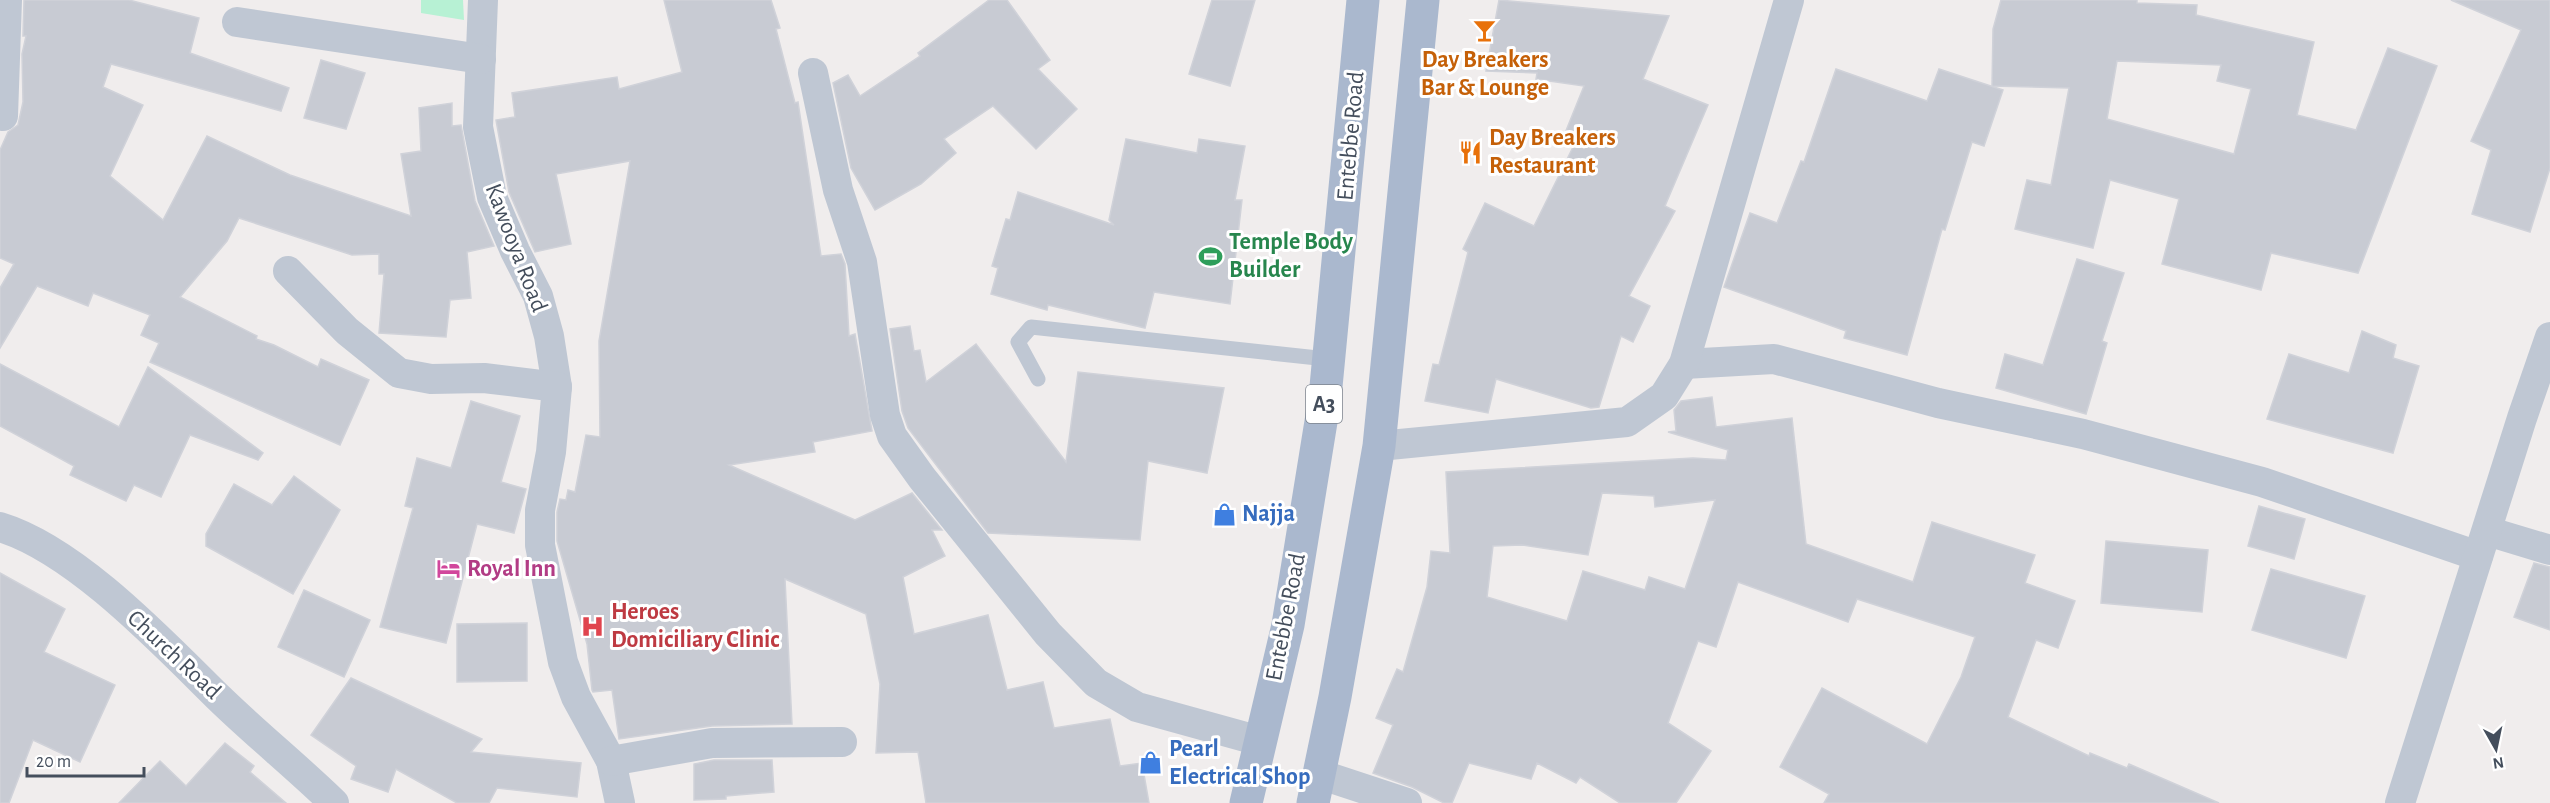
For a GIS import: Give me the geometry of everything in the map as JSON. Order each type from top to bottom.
[{"type":"main road","name":"Entebbe Road","points":[[1246,803],[1288,625],[1325,397],[1327,359],[1351,147],[1363,0]]},
{"type":"main road","points":[[1316,789],[1379,446],[1423,0]]},
{"type":"street","points":[[3,116],[7,0]]},
{"type":"street","name":"Kawooya Road","points":[[483,0],[478,127],[492,197],[515,251],[538,296],[549,336],[557,387],[551,452],[540,510],[540,545],[563,662],[576,697],[611,761],[620,803]]},
{"type":"street","points":[[1379,446],[1627,422],[1664,396],[1684,364],[1789,0]]},
{"type":"street","points":[[237,22],[481,59]]},
{"type":"street","points":[[813,73],[838,190],[862,262],[885,415],[892,436],[922,478],[1048,634],[1096,683],[1137,707],[1260,741]]},
{"type":"street","points":[[288,271],[347,331],[399,373],[431,379],[484,378],[557,387]]},
{"type":"street","points":[[2400,803],[2550,337]]},
{"type":"street","points":[[1684,364],[1774,359],[1938,403],[2083,434],[2483,543],[2550,550]]},
{"type":"street","name":"Church Road","points":[[0,527],[62,559],[135,616],[334,803]]},
{"type":"street","points":[[611,761],[712,743],[842,742]]},
{"type":"street","points":[[1316,789],[1407,803]]},
{"type":"lane","points":[[1038,379],[1018,342],[1031,327],[1327,359]]},
{"type":"green space","points":[[421,0],[463,0],[464,20],[421,13]]},
{"type":"building","points":[[24,0],[129,0],[199,18],[190,53],[289,88],[281,111],[111,64],[103,87],[143,105],[110,176],[163,220],[207,136],[290,175],[411,216],[401,154],[421,151],[419,108],[452,103],[452,126],[461,125],[475,201],[494,246],[467,252],[471,298],[450,300],[446,337],[379,333],[384,274],[379,274],[379,254],[352,255],[239,218],[227,241],[180,297],[257,336],[256,339],[274,345],[318,367],[321,359],[369,380],[340,445],[150,362],[159,343],[141,335],[150,315],[93,293],[88,306],[37,286],[0,348],[0,288],[14,264],[0,258],[0,150],[8,132],[18,125],[23,102],[22,54],[26,36],[23,36]]},
{"type":"building","points":[[664,0],[771,0],[780,28],[776,29],[795,103],[798,102],[821,256],[841,254],[845,264],[849,336],[855,334],[872,431],[813,442],[815,452],[729,465],[855,520],[912,493],[942,530],[932,530],[945,556],[903,577],[914,634],[988,615],[1007,690],[1043,682],[1054,728],[1110,719],[1120,766],[1142,763],[1149,803],[926,803],[918,752],[876,753],[880,684],[866,614],[785,579],[792,724],[712,726],[619,739],[612,690],[593,692],[592,690],[587,644],[557,541],[557,512],[560,499],[566,500],[568,490],[575,492],[586,435],[600,437],[599,341],[630,161],[556,174],[571,244],[535,252],[509,192],[496,120],[515,117],[512,93],[617,77],[619,89],[682,72]]},
{"type":"building","points":[[989,0],[1007,0],[1050,60],[1038,69],[1077,109],[1036,149],[993,106],[944,139],[956,153],[921,184],[875,210],[851,168],[833,83],[848,75],[860,96],[920,56],[918,53]]},
{"type":"building","points":[[1212,0],[1255,0],[1230,86],[1189,74]]},
{"type":"building","points":[[1499,0],[1669,16],[1643,79],[1708,105],[1665,206],[1675,211],[1629,296],[1650,306],[1633,342],[1621,336],[1599,407],[1591,408],[1496,379],[1488,413],[1425,401],[1433,364],[1439,365],[1468,252],[1463,249],[1485,203],[1534,226],[1575,143],[1563,138],[1584,86],[1536,79],[1537,73],[1486,71]]},
{"type":"building","points":[[2001,0],[2137,0],[2137,3],[2197,5],[2196,15],[2314,42],[2297,115],[2356,130],[2388,48],[2437,66],[2358,273],[2271,253],[2261,290],[2162,264],[2179,199],[2110,180],[2093,248],[2015,229],[2027,180],[2051,185],[2069,88],[1992,86],[1993,29]],"holes":[[[2117,61],[2221,65],[2217,81],[2251,89],[2234,154],[2107,119]]]},
{"type":"building","points":[[2451,0],[2550,0],[2550,168],[2530,232],[2472,214],[2491,150],[2471,141],[2521,30]]},
{"type":"building","points":[[321,60],[365,73],[346,129],[304,118]]},
{"type":"building","points":[[1836,69],[1927,101],[1939,69],[2003,90],[1984,146],[1972,142],[1945,230],[1942,229],[1907,355],[1844,338],[1846,331],[1724,287],[1750,213],[1777,223],[1801,161],[1804,162]]},
{"type":"building","points":[[1126,139],[1197,153],[1199,139],[1245,146],[1235,200],[1242,200],[1230,304],[1154,292],[1145,328],[1048,305],[1047,310],[991,294],[998,268],[992,266],[1006,219],[1010,220],[1018,192],[1114,225],[1109,220]]},
{"type":"building","points":[[2077,259],[2124,273],[2102,341],[2107,343],[2086,414],[1996,388],[2005,354],[2043,365]]},
{"type":"building","points":[[910,326],[914,351],[920,350],[926,382],[976,344],[1066,462],[1078,372],[1224,388],[1207,473],[1148,461],[1140,540],[988,533],[908,428],[902,411],[890,329]]},
{"type":"building","points":[[2362,331],[2396,345],[2393,358],[2419,366],[2393,453],[2267,419],[2289,354],[2349,373]]},
{"type":"building","points":[[0,364],[119,427],[148,367],[263,453],[258,460],[190,435],[161,497],[134,485],[126,501],[70,475],[74,466],[0,426]]},
{"type":"building","points":[[1712,397],[1716,427],[1792,418],[1806,544],[1913,582],[1932,522],[2035,555],[2025,583],[2075,601],[2058,648],[2036,640],[2008,717],[2089,756],[2090,753],[2127,768],[2129,764],[2219,803],[1824,803],[1829,794],[1780,767],[1822,688],[1927,744],[1961,677],[1975,637],[1857,599],[1848,622],[1738,582],[1716,647],[1698,641],[1668,723],[1711,751],[1676,803],[1620,803],[1580,777],[1576,783],[1537,763],[1531,779],[1469,763],[1452,803],[1444,803],[1412,787],[1373,773],[1393,725],[1376,718],[1397,669],[1403,672],[1427,587],[1431,551],[1450,553],[1446,472],[1693,458],[1726,460],[1728,450],[1668,432],[1676,431],[1674,410],[1681,401]],"holes":[[[1602,493],[1654,496],[1655,507],[1715,500],[1685,589],[1649,577],[1645,590],[1583,571],[1567,621],[1487,597],[1493,546],[1522,545],[1588,555]]]},
{"type":"building","points":[[471,401],[520,416],[501,482],[526,489],[514,533],[477,524],[446,643],[380,627],[413,508],[405,506],[417,458],[451,468]]},
{"type":"building","points":[[294,476],[340,510],[293,594],[206,546],[206,534],[234,484],[272,505]]},
{"type":"building","points":[[2259,506],[2305,519],[2294,559],[2248,546]]},
{"type":"building","points":[[2106,541],[2208,550],[2202,612],[2101,603]]},
{"type":"building","points":[[2534,563],[2550,567],[2550,630],[2514,617]]},
{"type":"building","points":[[2271,569],[2365,596],[2346,658],[2252,630]]},
{"type":"building","points":[[0,573],[65,609],[44,652],[115,685],[80,762],[33,740],[9,803],[0,803]]},
{"type":"building","points":[[304,590],[370,620],[344,677],[278,647]]},
{"type":"building","points":[[527,623],[527,681],[457,682],[457,624]]},
{"type":"building","points":[[351,678],[482,739],[471,752],[581,763],[577,797],[497,788],[489,803],[457,803],[396,769],[388,792],[351,779],[356,766],[311,735]]},
{"type":"building","points":[[225,743],[254,766],[250,772],[286,803],[119,803],[160,761],[186,786]]},
{"type":"building","points":[[714,760],[772,760],[774,792],[726,796],[726,799],[694,800],[694,764]]},
{"type":"place","name":"Day Breakers Bar & Lounge","points":[[1485,30]]},
{"type":"place","name":"Day Breakers Restaurant","points":[[1471,152]]},
{"type":"place","name":"Temple Body Builder","points":[[1211,256]]},
{"type":"place","name":"Najja","points":[[1224,514]]},
{"type":"place","name":"Royal Inn","points":[[449,569]]},
{"type":"place","name":"Heroes Domiciliary Clinic","points":[[593,626]]},
{"type":"place","name":"Pearl Electrical Shop","points":[[1151,763]]}]
